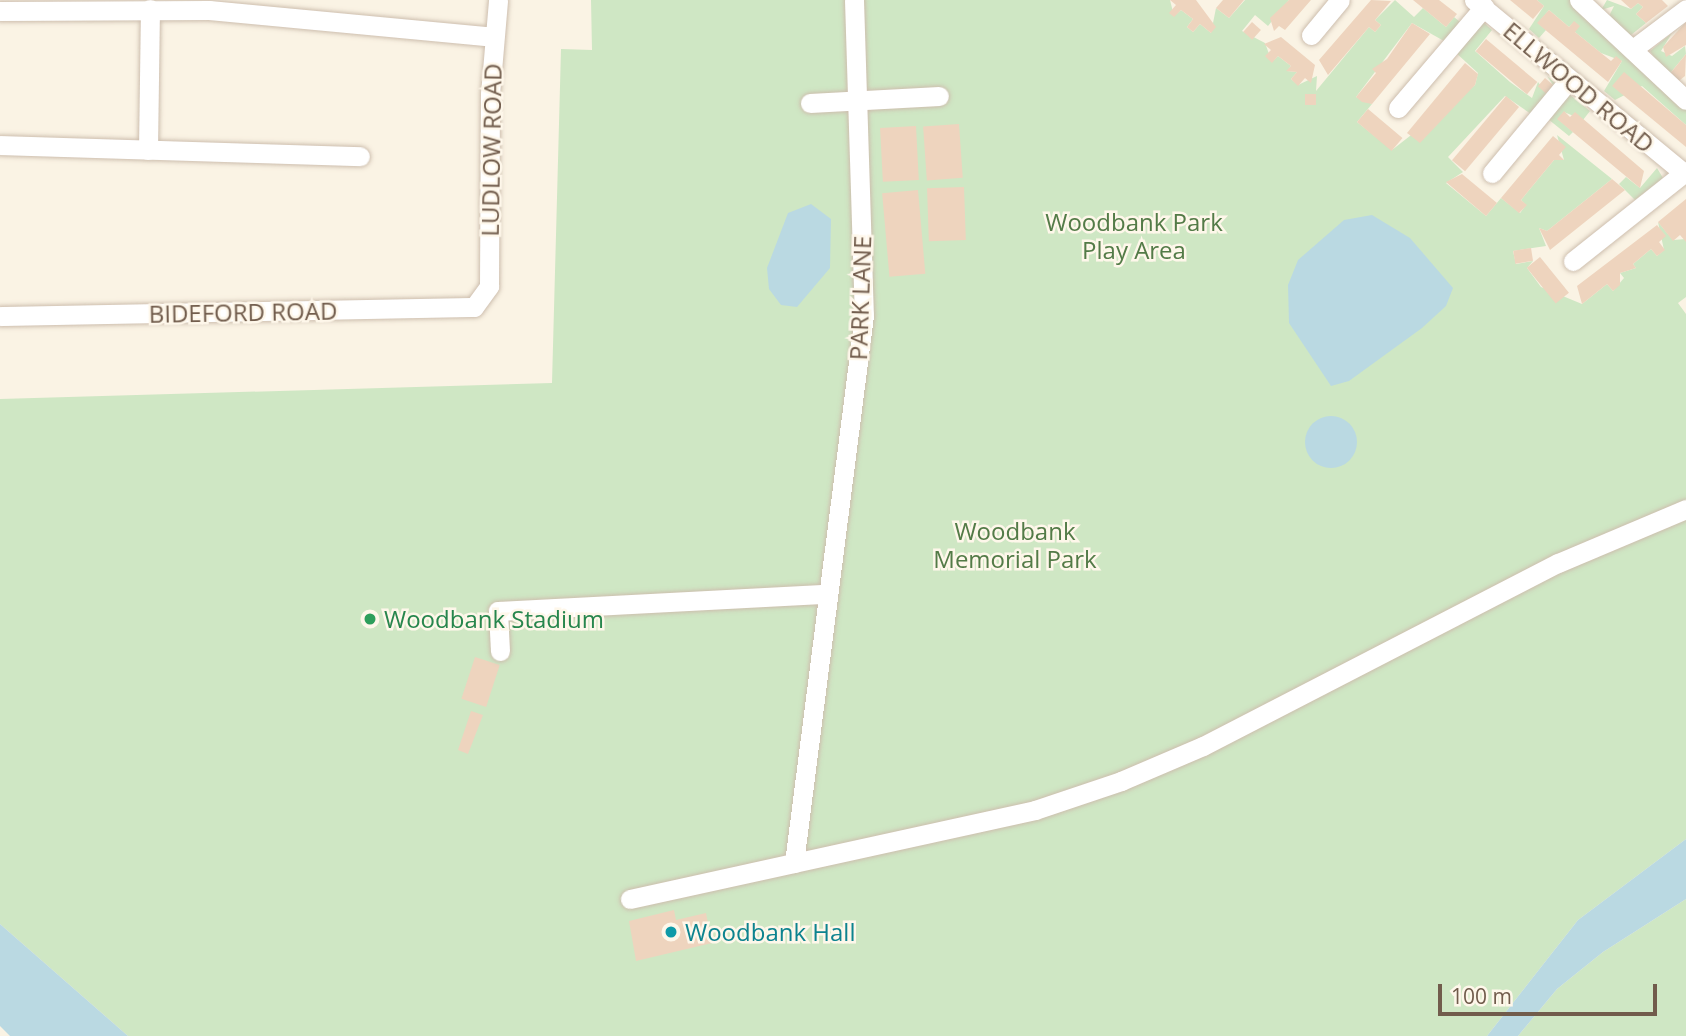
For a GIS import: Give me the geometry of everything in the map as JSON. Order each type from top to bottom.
[{"type":"street","name":"LUDLOW ROAD","points":[[484,299],[489,286],[493,37],[498,0]]},
{"type":"street","name":"PARK LANE","points":[[794,863],[864,315],[862,100],[854,0]]},
{"type":"street","points":[[1311,35],[1340,0]]},
{"type":"street","points":[[1579,0],[1686,100]]},
{"type":"street","points":[[1398,108],[1479,4]]},
{"type":"street","name":"ELLWOOD ROAD","points":[[1479,4],[1685,172]]},
{"type":"street","points":[[0,11],[272,8],[493,37]]},
{"type":"street","points":[[148,150],[150,9]]},
{"type":"street","points":[[1633,49],[1686,9]]},
{"type":"street","points":[[1492,173],[1569,80]]},
{"type":"street","points":[[810,103],[939,96]]},
{"type":"street","points":[[0,145],[360,156]]},
{"type":"street","points":[[1573,261],[1685,172]]},
{"type":"street","name":"BIDEFORD ROAD","points":[[0,316],[467,309],[484,299]]},
{"type":"street","points":[[630,900],[1035,810],[1121,781],[1203,746],[1558,563],[1686,509]]},
{"type":"street","points":[[500,651],[498,611],[827,594]]},
{"type":"green space","name":"Woodbank Memorial Park","points":[[591,0],[1170,0],[1174,16],[1181,10],[1193,19],[1187,27],[1193,32],[1200,24],[1211,33],[1216,8],[1229,18],[1245,0],[1289,0],[1268,26],[1255,15],[1242,31],[1265,43],[1272,62],[1278,56],[1291,66],[1287,71],[1297,72],[1291,79],[1298,85],[1317,76],[1316,91],[1369,27],[1375,32],[1381,25],[1375,20],[1395,0],[1414,17],[1423,8],[1446,27],[1454,17],[1460,22],[1444,41],[1412,23],[1356,97],[1372,104],[1357,122],[1392,150],[1475,85],[1478,73],[1455,52],[1482,21],[1492,30],[1475,51],[1510,82],[1532,98],[1538,82],[1546,93],[1553,85],[1547,76],[1555,83],[1531,114],[1505,96],[1448,157],[1463,172],[1446,183],[1486,216],[1501,198],[1520,213],[1526,205],[1521,200],[1554,160],[1564,160],[1557,135],[1612,179],[1547,231],[1539,228],[1546,246],[1513,251],[1516,264],[1533,261],[1527,268],[1541,287],[1582,304],[1607,284],[1613,291],[1624,278],[1620,273],[1636,268],[1633,264],[1651,249],[1657,256],[1664,250],[1658,222],[1673,240],[1686,239],[1686,297],[1678,303],[1686,314],[1686,839],[1578,920],[1487,1036],[128,1036],[0,924],[0,399],[552,383],[561,49],[592,50]]},
{"type":"green space","points":[[1537,0],[1575,0],[1686,104],[1686,125],[1642,86],[1615,100],[1604,91],[1622,61],[1601,53],[1575,32],[1574,22],[1569,27],[1549,10],[1538,23],[1546,30],[1539,38],[1529,29],[1544,6]]},
{"type":"green space","points":[[1607,0],[1631,9],[1638,3],[1643,7],[1636,14],[1646,23],[1626,39],[1608,18],[1614,6],[1601,10]]},
{"type":"green space","points":[[1672,33],[1661,51],[1672,56],[1685,46],[1686,54],[1667,77],[1650,51]]},
{"type":"green space","points":[[1569,94],[1590,111],[1583,120],[1564,112],[1558,119],[1573,132],[1569,136],[1548,119]]},
{"type":"green space","points":[[1657,168],[1663,178],[1635,200],[1619,184],[1626,177],[1640,188]]},
{"type":"green space","points":[[1686,899],[1686,1036],[1518,1036],[1557,989],[1603,952]]},
{"type":"water","points":[[811,204],[831,219],[830,268],[797,307],[781,305],[769,289],[767,268],[788,213]]},
{"type":"water","points":[[1372,215],[1410,238],[1453,288],[1446,306],[1422,328],[1349,381],[1331,386],[1289,323],[1288,285],[1298,260],[1344,220]]},
{"type":"water","points":[[1331,416],[1350,423],[1357,442],[1350,461],[1331,468],[1312,461],[1305,442],[1312,423]]},
{"type":"water","points":[[1686,839],[1686,899],[1603,952],[1557,989],[1518,1036],[1487,1036],[1578,920]]},
{"type":"water","points":[[0,924],[128,1036],[10,1036],[0,1026]]},
{"type":"building","points":[[1170,0],[1196,0],[1216,27],[1211,33],[1200,24],[1193,32],[1187,27],[1193,19],[1181,10],[1174,17],[1169,13],[1176,5]]},
{"type":"building","points":[[1223,0],[1244,0],[1229,18],[1216,8]]},
{"type":"building","points":[[1289,0],[1311,0],[1285,30],[1279,26],[1274,31],[1270,18]]},
{"type":"building","points":[[1371,0],[1391,1],[1375,20],[1381,25],[1375,32],[1369,27],[1328,75],[1319,60]]},
{"type":"building","points":[[1413,0],[1439,0],[1457,14],[1446,27]]},
{"type":"building","points":[[1510,0],[1537,0],[1544,6],[1533,19]]},
{"type":"building","points":[[1621,0],[1662,0],[1668,6],[1646,23],[1636,14],[1643,7],[1638,3],[1631,9]]},
{"type":"building","points":[[1549,10],[1569,27],[1574,21],[1580,26],[1575,32],[1611,61],[1616,56],[1622,61],[1608,82],[1537,23]]},
{"type":"building","points":[[1252,22],[1261,30],[1252,40],[1243,32]]},
{"type":"building","points":[[1686,22],[1686,45],[1666,57],[1663,47]]},
{"type":"building","points":[[1412,23],[1430,34],[1372,104],[1362,102],[1356,97],[1376,73],[1372,69],[1387,59]]},
{"type":"building","points":[[1281,37],[1315,65],[1311,83],[1305,78],[1298,86],[1291,79],[1297,72],[1286,71],[1291,66],[1278,56],[1272,63],[1265,56],[1271,50],[1264,44]]},
{"type":"building","points":[[1486,39],[1537,82],[1527,94],[1476,51]]},
{"type":"building","points":[[1686,54],[1685,76],[1675,84],[1668,76]]},
{"type":"building","points":[[1465,63],[1478,74],[1475,85],[1420,143],[1407,133]]},
{"type":"building","points":[[1624,72],[1686,125],[1686,147],[1612,86]]},
{"type":"building","points":[[1545,78],[1553,85],[1546,94],[1538,86]]},
{"type":"building","points":[[1305,94],[1316,94],[1316,105],[1305,105]]},
{"type":"building","points":[[1506,96],[1519,107],[1465,171],[1452,160]]},
{"type":"building","points":[[1368,109],[1402,138],[1392,151],[1357,122]]},
{"type":"building","points":[[1564,111],[1570,117],[1575,112],[1644,171],[1640,188],[1557,119]]},
{"type":"building","points":[[959,124],[963,178],[927,180],[923,127]]},
{"type":"building","points":[[916,126],[919,180],[883,182],[880,128]]},
{"type":"building","points":[[1553,136],[1566,147],[1559,155],[1564,160],[1554,160],[1521,200],[1527,205],[1519,213],[1501,198]]},
{"type":"building","points":[[1462,174],[1497,203],[1486,216],[1446,182]]},
{"type":"building","points":[[1612,179],[1625,190],[1550,250],[1539,228],[1547,231]]},
{"type":"building","points":[[964,187],[966,240],[929,241],[927,188]]},
{"type":"building","points":[[918,190],[925,274],[889,277],[882,193]]},
{"type":"building","points":[[1686,199],[1686,242],[1680,235],[1673,241],[1658,222]]},
{"type":"building","points":[[1657,225],[1666,236],[1659,242],[1665,250],[1657,256],[1651,249],[1633,264],[1636,268],[1620,273],[1620,285],[1613,291],[1607,284],[1582,304],[1577,286]]},
{"type":"building","points":[[1531,248],[1533,261],[1515,264],[1513,251]]},
{"type":"building","points":[[1540,257],[1569,293],[1556,303],[1527,268]]},
{"type":"building","points":[[475,657],[500,665],[486,707],[461,699]]},
{"type":"building","points":[[471,711],[483,715],[468,754],[458,750]]},
{"type":"building","name":"Woodbank Hall","points":[[674,910],[676,920],[706,913],[712,943],[636,961],[629,921]]},
{"type":"place","name":"Woodbank Stadium","points":[[370,619]]},
{"type":"place","name":"Woodbank Hall","points":[[671,932]]},
{"type":"park label","name":"Woodbank Park Play Area","points":[[1134,236]]}]
